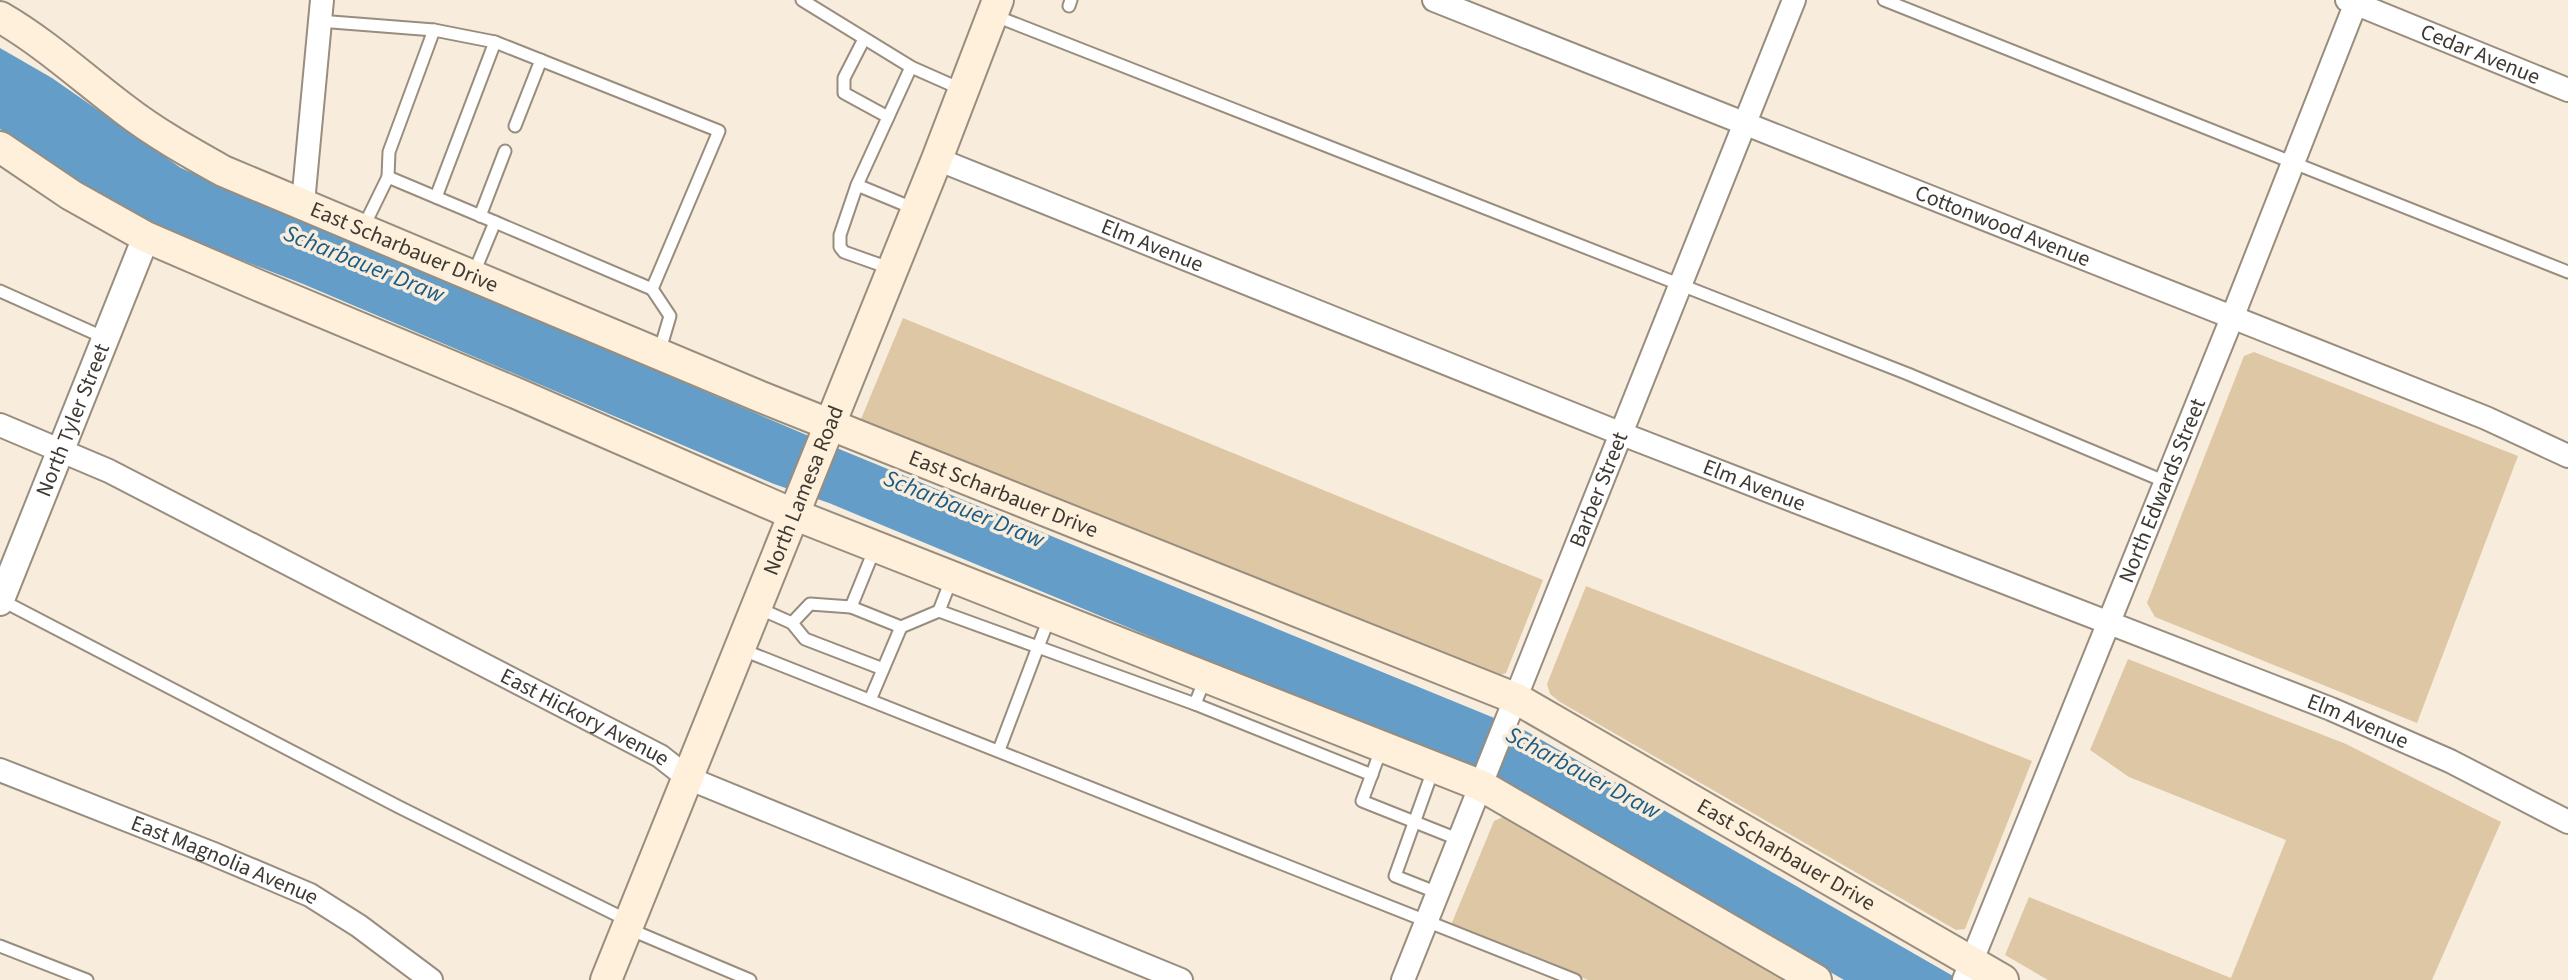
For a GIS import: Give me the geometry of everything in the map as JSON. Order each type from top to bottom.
[{"type":"main road","name":"North Lamesa Road","points":[[606,980],[996,7]]},
{"type":"main road","name":"East Scharbauer Drive","points":[[0,17],[55,54],[126,111],[223,171],[828,427],[1517,699],[1967,971],[2003,980]]},
{"type":"main road","points":[[0,147],[71,195],[146,237],[796,507],[875,547],[1050,616],[1200,691],[1382,747],[1482,786],[1816,980]]},
{"type":"street","name":"Cottonwood Avenue","points":[[1434,0],[2486,418],[2568,456]]},
{"type":"street","name":"Barber Street","points":[[1403,980],[1794,0]]},
{"type":"street","name":"North Edwards Street","points":[[1967,971],[2232,318],[2353,1]]},
{"type":"street","name":"Cedar Avenue","points":[[2353,1],[2568,90]]},
{"type":"street","points":[[303,203],[321,11]]},
{"type":"street","name":"Elm Avenue","points":[[937,159],[1622,434],[2392,734],[2508,789],[2568,822]]},
{"type":"street","name":"North Tyler Street","points":[[0,601],[146,237]]},
{"type":"street","name":"East Hickory Avenue","points":[[0,425],[109,471],[660,756],[688,778],[1181,980]]},
{"type":"street","name":"East Magnolia Avenue","points":[[0,770],[310,895],[359,926],[431,980]]},
{"type":"lane","points":[[802,0],[911,67],[963,91]]},
{"type":"lane","points":[[1884,0],[2568,272]]},
{"type":"lane","points":[[996,7],[1908,374],[2166,482]]},
{"type":"lane","points":[[321,11],[495,42],[719,131],[652,289]]},
{"type":"lane","points":[[362,229],[388,177],[389,152],[434,30]]},
{"type":"lane","points":[[864,39],[844,78],[844,93],[888,117]]},
{"type":"lane","points":[[436,197],[495,42]]},
{"type":"lane","points":[[515,126],[541,60]]},
{"type":"lane","points":[[892,269],[844,252],[840,247],[840,235],[857,185],[911,67]]},
{"type":"lane","points":[[480,216],[505,151]]},
{"type":"lane","points":[[388,177],[652,289],[670,316],[659,354]]},
{"type":"lane","points":[[857,185],[916,210]]},
{"type":"lane","points":[[472,276],[495,222]]},
{"type":"lane","points":[[0,291],[105,338]]},
{"type":"lane","points":[[851,607],[875,547]]},
{"type":"lane","points":[[939,611],[952,577]]},
{"type":"lane","points":[[0,601],[628,925],[750,980]]},
{"type":"lane","points":[[792,623],[810,604],[851,607],[901,627]]},
{"type":"lane","points":[[755,607],[792,623],[805,639],[883,669]]},
{"type":"lane","points":[[870,700],[901,627],[939,611],[1038,647],[1200,691],[1372,775]]},
{"type":"lane","points":[[999,750],[1050,616]]},
{"type":"lane","points":[[738,649],[1575,980]]},
{"type":"lane","points":[[1382,747],[1362,801],[1460,840]]},
{"type":"lane","points":[[1434,767],[1395,876],[1439,893]]},
{"type":"lane","points":[[0,946],[87,980]]},
{"type":"shaded area","points":[[903,318],[1543,580],[1506,673],[1490,679],[865,427],[861,419]]},
{"type":"shaded area","points":[[2254,352],[2518,456],[2417,723],[2155,617],[2147,603],[2244,356]]},
{"type":"shaded area","points":[[1586,586],[2032,761],[1965,929],[1956,930],[1550,694],[1547,684]]},
{"type":"shaded area","points":[[2128,659],[2346,744],[2501,822],[2432,980],[2048,980],[2005,955],[2029,897],[2231,978],[2286,840],[2129,777],[2090,750]]},
{"type":"shaded area","points":[[1505,816],[1787,980],[1588,980],[1451,925],[1494,821]]},
{"type":"water","name":"Scharbauer Draw","points":[[0,48],[52,78],[181,168],[844,451],[1526,731],[1960,980],[1844,980],[1504,784],[829,503],[774,484],[303,284],[123,214],[0,129]]}]
